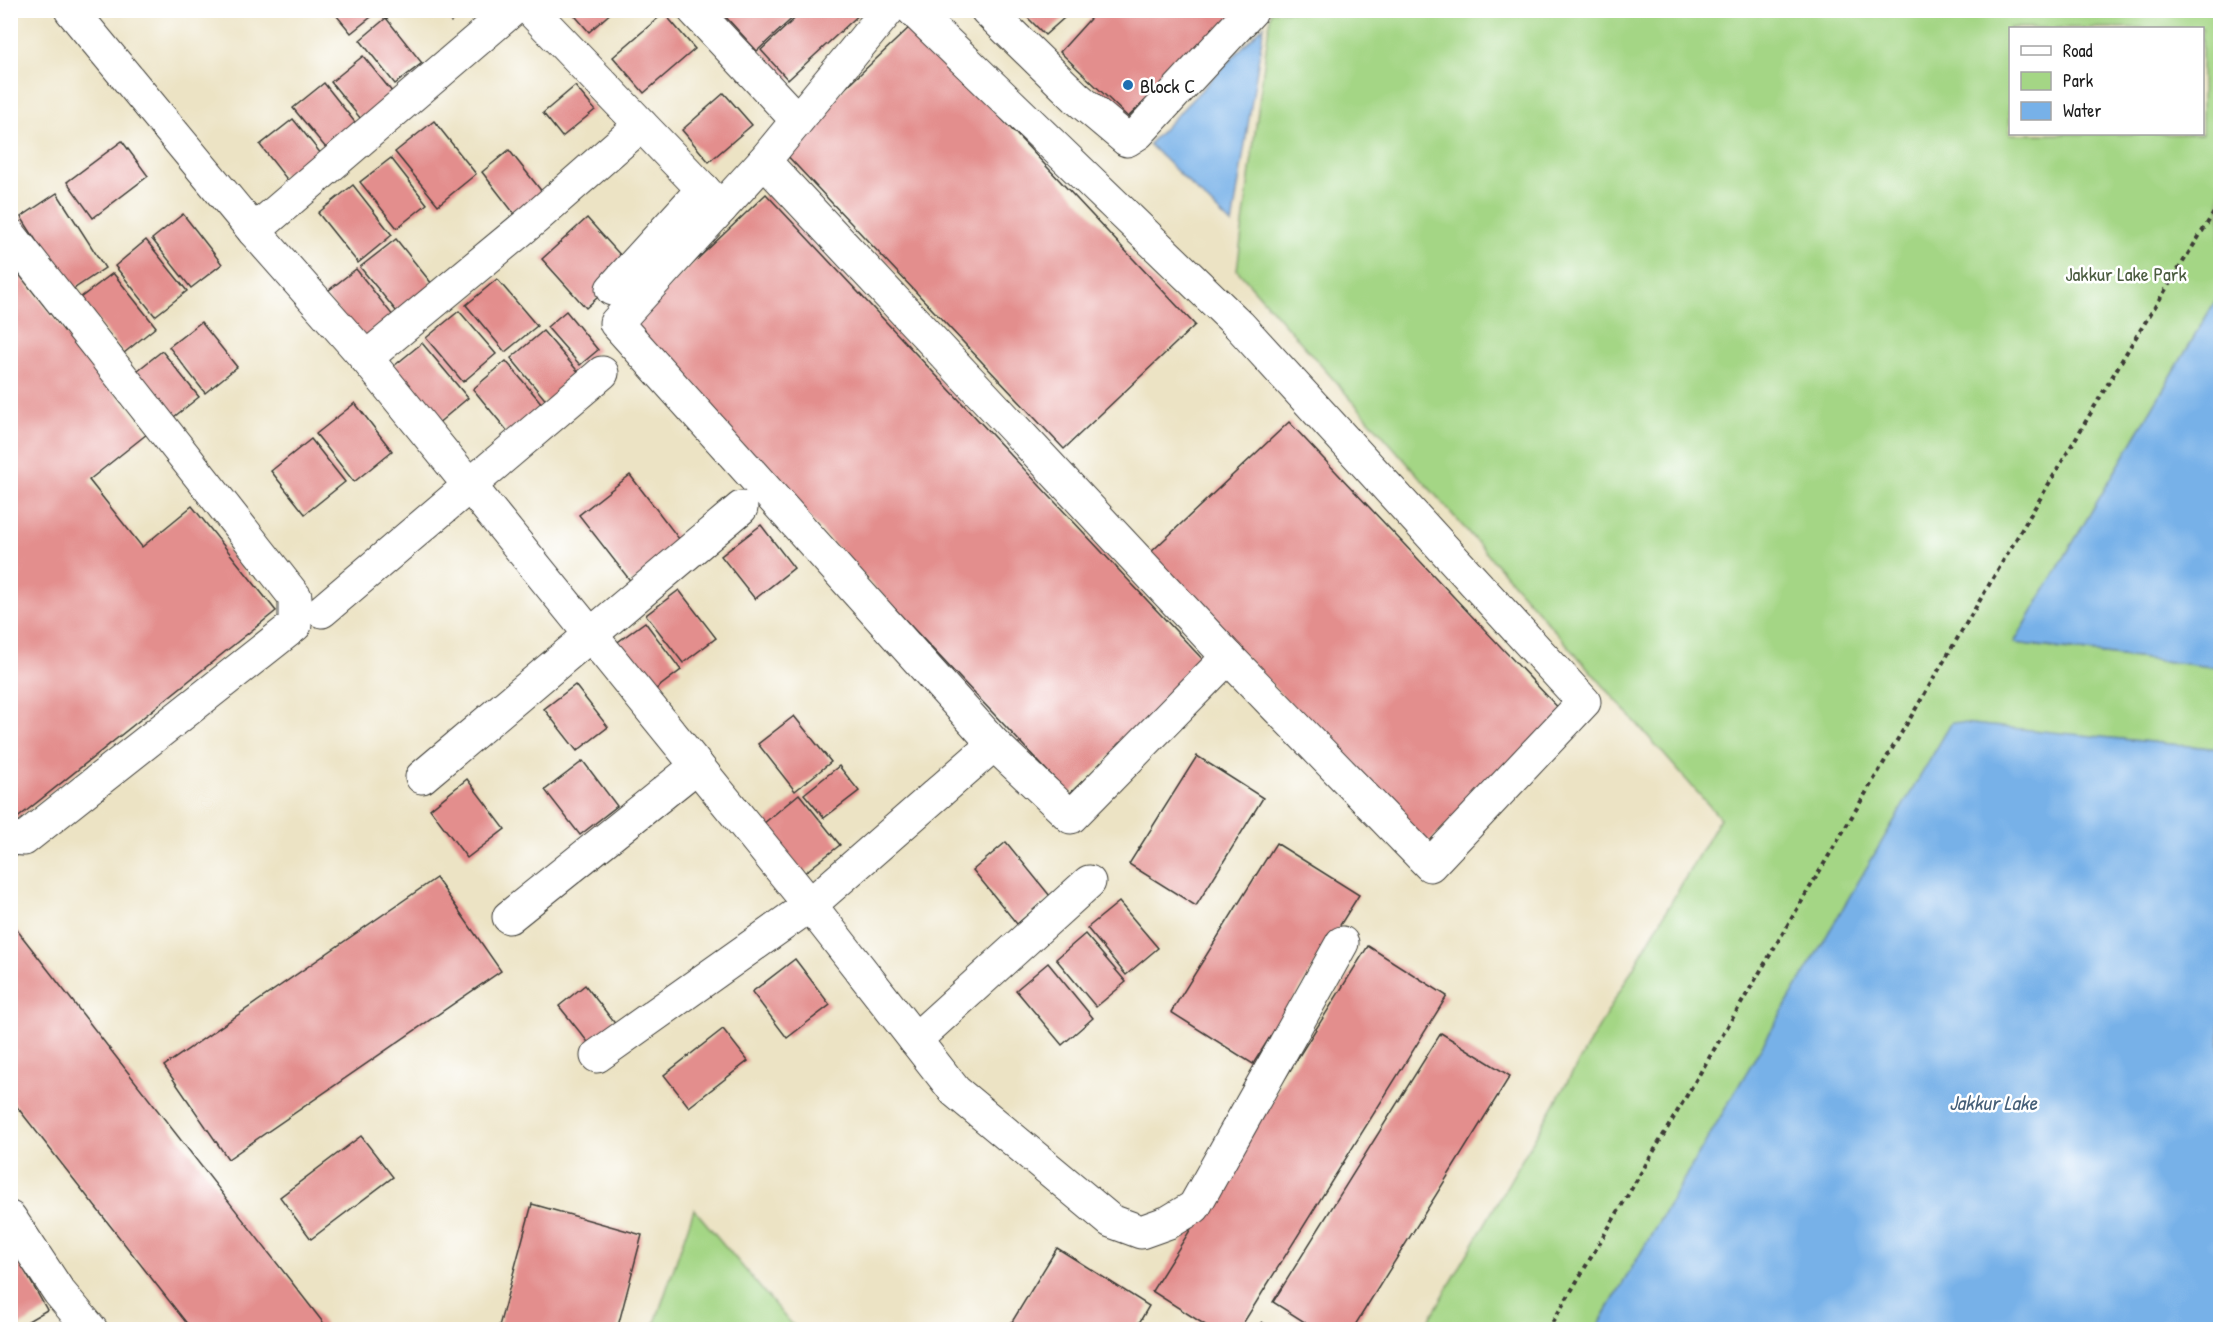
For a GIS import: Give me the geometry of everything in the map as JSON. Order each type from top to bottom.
[{"type":"street","points":[[71,10],[254,231],[366,358],[810,905],[955,1091],[1111,1221],[1142,1232],[1169,1222],[1194,1207],[1342,943]]},
{"type":"street","points":[[254,231],[513,10]]},
{"type":"street","points":[[531,10],[712,199]]},
{"type":"street","points":[[694,10],[789,111]]},
{"type":"street","points":[[612,289],[712,199],[764,161],[789,111],[888,10]]},
{"type":"street","points":[[764,161],[1228,657],[1430,865],[1584,702],[1239,325],[913,10]]},
{"type":"street","points":[[987,10],[1077,98],[1127,140],[1138,133],[1252,10]]},
{"type":"street","points":[[366,358],[534,219],[641,125]]},
{"type":"street","points":[[712,199],[616,323],[990,748],[1071,817],[1228,657]]},
{"type":"street","points":[[10,236],[295,597],[295,625],[24,839],[10,838]]},
{"type":"street","points":[[322,611],[602,373]]},
{"type":"street","points":[[422,777],[741,508]]},
{"type":"street","points":[[597,1056],[810,905],[990,748]]},
{"type":"street","points":[[509,917],[697,766]]},
{"type":"street","points":[[915,1040],[1089,882]]},
{"type":"street","points":[[10,1218],[59,1292],[91,1329]]},
{"type":"path","points":[[1548,1329],[2112,375],[2220,203]]},
{"type":"green space","name":"Jakkur Lake Park","points":[[1271,11],[2220,11],[2220,293],[2014,643],[2220,668],[2220,749],[1952,723],[1596,1329],[1424,1329],[1720,818],[1237,270]]},
{"type":"green space","points":[[694,1209],[790,1323],[799,1329],[653,1329]]},
{"type":"water","points":[[1264,25],[1232,225],[1149,144]]},
{"type":"water","points":[[2220,293],[2220,668],[2014,643]]},
{"type":"water","name":"Jakkur Lake","points":[[1952,722],[2220,749],[2220,1329],[1596,1329]]},
{"type":"building","points":[[332,10],[374,10],[376,13],[351,33]]},
{"type":"building","points":[[441,10],[465,10],[451,22]]},
{"type":"building","points":[[570,10],[614,10],[589,32]]},
{"type":"building","points":[[728,10],[801,10],[757,51],[724,15]]},
{"type":"building","points":[[804,10],[864,10],[788,80],[761,50]]},
{"type":"building","points":[[1020,10],[1073,10],[1045,35]]},
{"type":"building","name":"Block C","points":[[1098,10],[1241,10],[1128,117],[1060,52]]},
{"type":"building","points":[[664,13],[695,49],[644,93],[613,57]]},
{"type":"building","points":[[386,18],[422,63],[395,84],[360,40]]},
{"type":"building","points":[[913,24],[1195,325],[1064,449],[781,149]]},
{"type":"building","points":[[363,56],[397,98],[365,124],[331,82]]},
{"type":"building","points":[[324,83],[361,130],[331,154],[293,108]]},
{"type":"building","points":[[575,86],[595,110],[562,137],[543,113]]},
{"type":"building","points":[[724,93],[752,125],[709,162],[682,130]]},
{"type":"building","points":[[293,119],[326,160],[293,187],[260,145]]},
{"type":"building","points":[[434,121],[476,174],[438,205],[395,152]]},
{"type":"building","points":[[122,141],[148,176],[93,218],[67,182]]},
{"type":"building","points":[[509,150],[543,193],[516,216],[482,172]]},
{"type":"building","points":[[391,158],[427,204],[397,228],[360,182]]},
{"type":"building","points":[[353,185],[392,235],[358,263],[318,213]]},
{"type":"building","points":[[57,193],[105,268],[69,292],[21,217]]},
{"type":"building","points":[[766,194],[1207,664],[1069,794],[628,325]]},
{"type":"building","points":[[183,214],[222,264],[191,288],[152,239]]},
{"type":"building","points":[[587,218],[631,267],[586,308],[542,259]]},
{"type":"building","points":[[396,239],[436,289],[401,317],[360,267]]},
{"type":"building","points":[[146,240],[187,291],[155,316],[115,266]]},
{"type":"building","points":[[10,263],[147,434],[89,480],[142,547],[192,506],[276,611],[10,824]]},
{"type":"building","points":[[356,269],[394,317],[362,342],[324,294]]},
{"type":"building","points":[[113,273],[156,327],[124,353],[80,298]]},
{"type":"building","points":[[497,279],[537,326],[505,352],[466,305]]},
{"type":"building","points":[[459,311],[496,354],[463,382],[426,338]]},
{"type":"building","points":[[566,311],[598,350],[580,365],[547,327]]},
{"type":"building","points":[[201,322],[237,367],[205,393],[169,347]]},
{"type":"building","points":[[543,331],[581,375],[548,403],[511,358]]},
{"type":"building","points":[[422,343],[468,398],[436,425],[389,370]]},
{"type":"building","points":[[162,351],[199,397],[170,420],[133,374]]},
{"type":"building","points":[[506,361],[543,405],[509,433],[473,389]]},
{"type":"building","points":[[355,403],[392,451],[354,482],[316,434]]},
{"type":"building","points":[[1289,422],[1565,715],[1424,847],[1149,554]]},
{"type":"building","points":[[311,439],[345,482],[305,514],[271,471]]},
{"type":"building","points":[[630,475],[683,544],[632,583],[579,515]]},
{"type":"building","points":[[761,525],[794,568],[755,599],[721,556]]},
{"type":"building","points":[[679,590],[716,638],[683,663],[646,615]]},
{"type":"building","points":[[645,622],[681,670],[648,695],[611,647]]},
{"type":"building","points":[[575,685],[608,727],[577,751],[544,709]]},
{"type":"building","points":[[794,716],[831,762],[795,791],[758,744]]},
{"type":"building","points":[[1197,756],[1263,798],[1196,906],[1129,864]]},
{"type":"building","points":[[583,761],[617,806],[580,835],[545,790]]},
{"type":"building","points":[[839,766],[859,791],[824,818],[804,794]]},
{"type":"building","points":[[467,779],[505,829],[467,858],[430,809]]},
{"type":"building","points":[[799,794],[840,845],[803,874],[763,824]]},
{"type":"building","points":[[1006,842],[1050,896],[1017,924],[973,870]]},
{"type":"building","points":[[1276,843],[1359,895],[1253,1064],[1171,1012]]},
{"type":"building","points":[[436,878],[501,971],[228,1159],[164,1066]]},
{"type":"building","points":[[1119,902],[1158,948],[1126,975],[1087,928]]},
{"type":"building","points":[[10,921],[329,1330],[192,1330],[10,1098]]},
{"type":"building","points":[[1085,934],[1126,982],[1096,1007],[1056,959]]},
{"type":"building","points":[[1368,946],[1447,996],[1239,1330],[1213,1330],[1152,1291]]},
{"type":"building","points":[[795,959],[830,1005],[787,1038],[752,992]]},
{"type":"building","points":[[1048,963],[1093,1018],[1062,1045],[1016,990]]},
{"type":"building","points":[[585,985],[617,1026],[591,1046],[559,1006]]},
{"type":"building","points":[[723,1029],[748,1061],[689,1107],[664,1075]]},
{"type":"building","points":[[1441,1033],[1510,1076],[1352,1330],[1317,1330],[1273,1302]]},
{"type":"building","points":[[361,1136],[393,1177],[311,1239],[280,1197]]},
{"type":"building","points":[[532,1204],[642,1235],[617,1330],[498,1330]]},
{"type":"building","points":[[10,1245],[47,1310],[13,1330],[10,1330]]},
{"type":"building","points":[[1057,1248],[1149,1306],[1135,1330],[1007,1330]]},
{"type":"building","points":[[1262,1322],[1274,1330],[1257,1330]]},
{"type":"place","name":"Block C","points":[[1128,85]]}]
